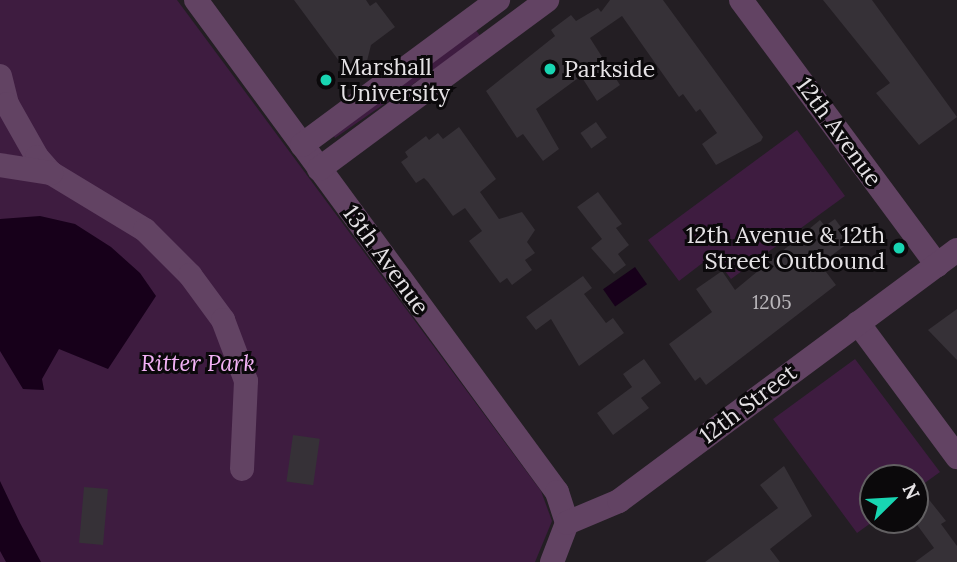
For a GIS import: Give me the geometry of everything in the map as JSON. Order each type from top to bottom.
[{"type":"street","name":"13th Avenue","points":[[196,0],[557,492],[567,523]]},
{"type":"street","points":[[302,145],[498,0]]},
{"type":"street","points":[[319,169],[547,0]]},
{"type":"street","name":"12th Avenue","points":[[741,0],[937,264]]},
{"type":"street","points":[[0,76],[7,104],[51,173]]},
{"type":"street","points":[[0,128],[7,104]]},
{"type":"street","points":[[0,165],[51,173],[145,230],[190,275],[223,320],[246,381],[242,469]]},
{"type":"street","name":"12th Street","points":[[567,523],[619,501],[957,250]]},
{"type":"street","points":[[858,323],[957,457]]},
{"type":"street","points":[[552,562],[567,523]]},
{"type":"green space","name":"Ritter Park","points":[[0,0],[177,0],[541,491],[552,521],[535,562],[0,562]]},
{"type":"green space","points":[[475,29],[481,37],[335,138],[334,136]]},
{"type":"green space","points":[[797,130],[845,196],[731,279],[713,255],[679,281],[648,240]]},
{"type":"green space","points":[[855,359],[940,472],[929,480],[929,464],[859,464],[857,533],[773,419]]},
{"type":"shaded area","points":[[40,216],[75,224],[111,247],[140,273],[156,296],[108,369],[59,349],[42,379],[44,390],[23,389],[0,351],[0,219]]},
{"type":"shaded area","points":[[635,267],[647,284],[615,307],[603,289]]},
{"type":"shaded area","points":[[0,481],[41,562],[6,562],[0,551]]},
{"type":"building","points":[[294,0],[366,0],[370,6],[376,2],[395,27],[371,45],[367,61],[342,65]]},
{"type":"building","points":[[610,0],[663,0],[763,137],[761,141],[716,165],[702,144],[717,133],[700,109],[696,112],[683,94],[679,97],[622,16],[590,38],[620,85],[597,101],[581,76],[536,109],[559,149],[543,161],[523,134],[517,138],[486,91],[555,36],[551,30],[571,15],[576,21],[598,8],[601,12]]},
{"type":"building","points":[[823,0],[872,0],[957,117],[919,145],[876,93],[890,83]]},
{"type":"building","points":[[596,122],[607,138],[591,148],[580,133]]},
{"type":"building","points":[[459,127],[496,179],[480,192],[499,219],[522,212],[535,230],[527,242],[535,253],[525,260],[532,270],[512,285],[507,278],[500,283],[469,241],[482,231],[465,208],[453,216],[428,182],[424,178],[416,183],[401,162],[408,157],[405,152],[426,136],[429,140],[438,133],[443,139]]},
{"type":"building","points":[[598,192],[622,224],[616,228],[629,245],[618,254],[626,265],[614,274],[591,248],[602,239],[577,207]]},
{"type":"building","points":[[835,219],[851,241],[820,264],[836,285],[706,385],[700,377],[695,381],[669,344],[712,312],[696,289],[722,271],[735,290],[820,220],[825,226]]},
{"type":"building","points":[[583,276],[592,288],[584,294],[606,323],[613,318],[624,333],[579,366],[551,319],[536,330],[526,317]]},
{"type":"building","points":[[957,309],[957,360],[928,330]]},
{"type":"building","points":[[644,359],[661,383],[641,398],[649,408],[613,435],[597,413],[632,387],[623,374]]},
{"type":"building","points":[[293,435],[320,439],[313,485],[286,482]]},
{"type":"building","points":[[784,466],[812,516],[770,549],[780,562],[705,562],[778,508],[760,485]]},
{"type":"building","points":[[84,487],[108,489],[103,545],[79,543]]},
{"type":"building","points":[[929,500],[946,521],[941,524],[957,546],[957,562],[915,562],[934,548],[924,534],[929,534]]},
{"type":"place","name":"Parkside","points":[[550,69]]},
{"type":"place","name":"Marshall University","points":[[326,80]]},
{"type":"place","name":"12th Avenue & 12th Street Outbound","points":[[899,248]]}]
